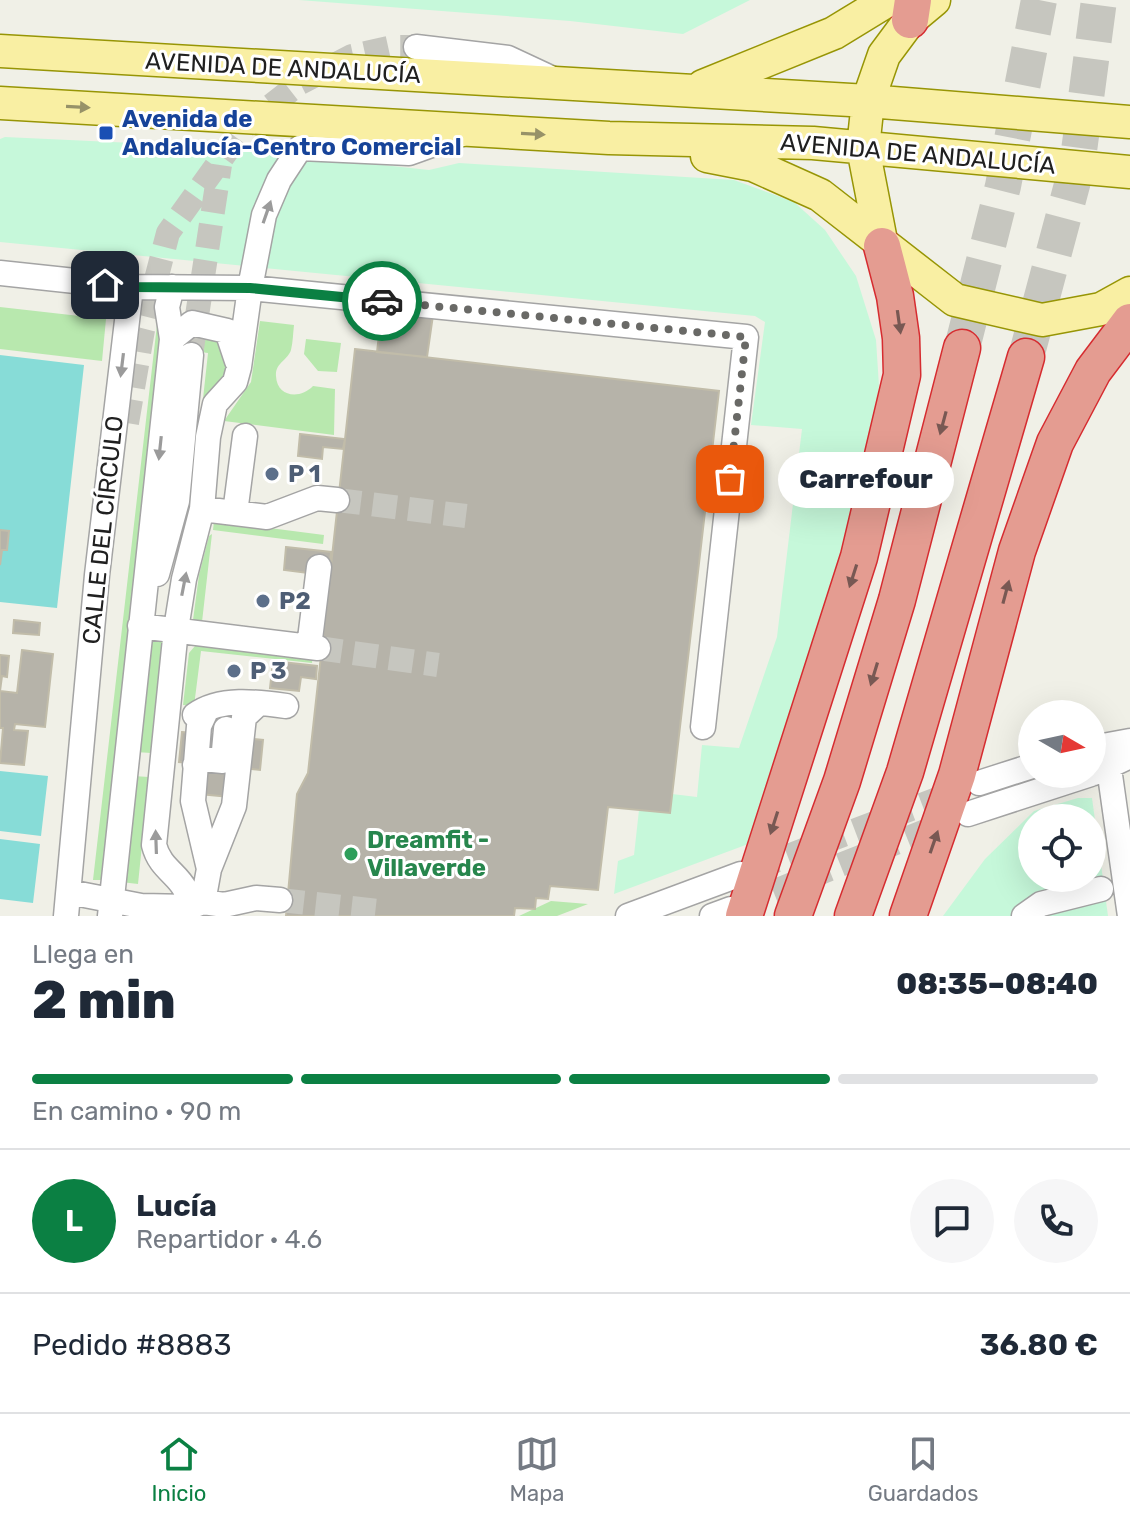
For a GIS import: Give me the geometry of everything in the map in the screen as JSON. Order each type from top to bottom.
[{"type":"highway","points":[[729,914],[859,557],[902,375],[895,296],[882,246]]},
{"type":"highway","points":[[908,916],[957,775],[1017,551],[1055,443],[1093,371],[1127,329]]},
{"type":"highway","points":[[793,916],[842,781],[897,600],[962,348]]},
{"type":"highway","points":[[853,916],[905,772],[1026,357]]},
{"type":"main road","name":"AVENIDA DE ANDALUCÍA","points":[[695,90],[911,5]]},
{"type":"main road","points":[[882,246],[863,148],[868,101],[884,55],[911,5]]},
{"type":"main road","name":"AVENIDA DE ANDALUCÍA","points":[[0,51],[695,90],[1130,122]]},
{"type":"main road","name":"AVENIDA DE ANDALUCÍA","points":[[0,103],[609,138],[813,143],[1130,172]]},
{"type":"main road","name":"AVENIDA DE ANDALUCÍA","points":[[609,138],[753,165],[820,195],[955,300],[1042,320],[1101,309],[1130,293]]},
{"type":"street","name":"AVENIDA DE ANDALUCÍA","points":[[416,47],[508,58],[566,85]]},
{"type":"street","name":"AVENIDA DE ANDALUCÍA","points":[[250,288],[264,215],[279,180],[300,148],[409,153],[472,130]]},
{"type":"street","points":[[0,273],[131,287],[250,288],[746,337],[703,727]]},
{"type":"street","name":"CALLE DEL CÍRCULO","points":[[68,904],[97,575],[131,287]]},
{"type":"street","points":[[111,909],[172,339],[167,307],[172,287]]},
{"type":"street","points":[[207,909],[157,859],[154,845],[176,629],[184,579],[202,509],[208,437],[215,404],[235,382],[250,288]]},
{"type":"street","points":[[172,339],[192,323],[227,331],[239,367]]},
{"type":"street","points":[[141,620],[165,550],[177,501],[191,355]]},
{"type":"street","name":"CALLE DEL CÍRCULO","points":[[78,773],[109,574],[127,423]]},
{"type":"street","points":[[235,513],[245,436]]},
{"type":"street","points":[[202,509],[267,517],[317,498],[337,500]]},
{"type":"street","points":[[141,620],[176,629],[313,647],[319,567]]},
{"type":"street","points":[[209,869],[234,806],[238,770],[253,762],[257,718],[243,705]]},
{"type":"street","points":[[243,705],[228,716],[223,761],[203,762],[186,758],[190,726],[196,712],[243,705]]},
{"type":"street","points":[[1106,745],[1130,741]]},
{"type":"street","points":[[203,762],[193,801],[209,869],[207,909]]},
{"type":"street","points":[[979,783],[1018,770]]},
{"type":"street","points":[[1106,774],[1130,916]]},
{"type":"street","points":[[968,814],[1045,788]]},
{"type":"street","points":[[628,916],[741,874]]},
{"type":"street","points":[[1024,916],[1041,904],[1089,892]]},
{"type":"street","points":[[68,904],[88,894],[111,909],[158,911],[265,905]]},
{"type":"green space","points":[[299,0],[750,0],[683,34],[570,21]]},
{"type":"green space","points":[[0,139],[282,150],[314,161],[328,159],[429,170],[459,163],[734,180],[794,202],[825,230],[856,276],[876,340],[879,386],[871,434],[830,596],[759,840],[614,894],[618,861],[634,855],[639,810],[669,813],[672,794],[697,797],[702,745],[739,748],[777,637],[802,429],[751,425],[765,322],[755,316],[0,242]]},
{"type":"green space","points":[[0,307],[106,319],[102,361],[0,349]]},
{"type":"green space","points":[[158,316],[164,324],[104,880],[93,880]]},
{"type":"green space","points":[[260,321],[294,325],[291,350],[276,372],[277,383],[290,394],[302,393],[313,386],[335,389],[334,435],[224,421],[251,382]]},
{"type":"green space","points":[[191,334],[222,341],[228,373],[202,408],[208,353],[178,349]]},
{"type":"green space","points":[[306,339],[341,343],[337,372],[318,371],[304,354]]},
{"type":"green space","points":[[214,521],[324,535],[323,544],[213,530]]},
{"type":"green space","points":[[212,534],[202,622],[193,620],[199,575]]},
{"type":"green space","points":[[150,638],[166,639],[151,753],[136,752]]},
{"type":"green space","points":[[195,646],[313,657],[312,663],[201,651],[194,706],[183,705],[189,653]]},
{"type":"green space","points":[[133,776],[149,777],[138,884],[121,882]]},
{"type":"green space","points":[[1078,798],[1092,798],[1093,804],[1058,804]]},
{"type":"green space","points":[[1018,827],[1018,892],[1105,892],[1108,916],[943,916],[985,859]]},
{"type":"green space","points":[[551,901],[588,904],[557,916],[519,916]]},
{"type":"shaded area","points":[[0,355],[84,365],[57,608],[0,602]]},
{"type":"shaded area","points":[[0,771],[48,776],[41,836],[0,831]]},
{"type":"shaded area","points":[[0,839],[40,844],[33,903],[0,899]]},
{"type":"building","points":[[382,309],[433,315],[427,357],[377,352]]},
{"type":"building","points":[[355,349],[719,391],[670,813],[608,807],[598,890],[550,886],[548,899],[536,898],[535,909],[515,908],[514,916],[286,916],[297,794],[308,773]]},
{"type":"building","points":[[300,434],[345,439],[343,449],[323,447],[322,459],[298,456]]},
{"type":"building","points":[[0,530],[9,531],[7,550],[2,550],[0,565]]},
{"type":"building","points":[[286,547],[331,552],[330,563],[308,573],[284,570]]},
{"type":"building","points":[[14,620],[40,623],[39,635],[13,633]]},
{"type":"building","points":[[22,650],[53,654],[45,727],[15,724],[14,730],[28,731],[24,765],[0,763],[3,728],[0,728],[0,691],[17,693]]},
{"type":"building","points":[[0,655],[9,656],[7,677],[2,676],[0,691]]},
{"type":"building","points":[[273,661],[317,666],[316,679],[301,677],[299,691],[270,688]]},
{"type":"building","points":[[182,732],[263,740],[260,770],[232,767],[229,797],[200,794],[203,764],[179,762]]},
{"type":"tunnel","points":[[962,348],[1003,186],[1039,0]]},
{"type":"tunnel","points":[[1026,357],[1077,166],[1099,0]]},
{"type":"tunnel","points":[[127,423],[143,330],[168,233],[245,126],[300,83],[352,56],[393,47],[416,47]]},
{"type":"tunnel","points":[[191,355],[220,165]]},
{"type":"tunnel","points":[[337,500],[466,516]]},
{"type":"tunnel","points":[[318,648],[438,665]]},
{"type":"tunnel","points":[[754,869],[958,791]]},
{"type":"tunnel","points":[[740,905],[948,822]]},
{"type":"tunnel","points":[[280,900],[387,912]]},
{"type":"way so far","points":[[382,301],[746,337],[730,479]]},
{"type":"place","name":"Avenida de Andalucía-Centro Comercial","points":[[106,133]]},
{"type":"place","name":"P 1","points":[[272,474]]},
{"type":"place","name":"Carrefour","points":[[730,479]]},
{"type":"place","name":"P2","points":[[263,601]]},
{"type":"place","name":"P 3","points":[[234,671]]},
{"type":"place","name":"Dreamfit - Villaverde","points":[[351,854]]},
{"type":"route","points":[[105,285],[250,288],[382,301]]}]
